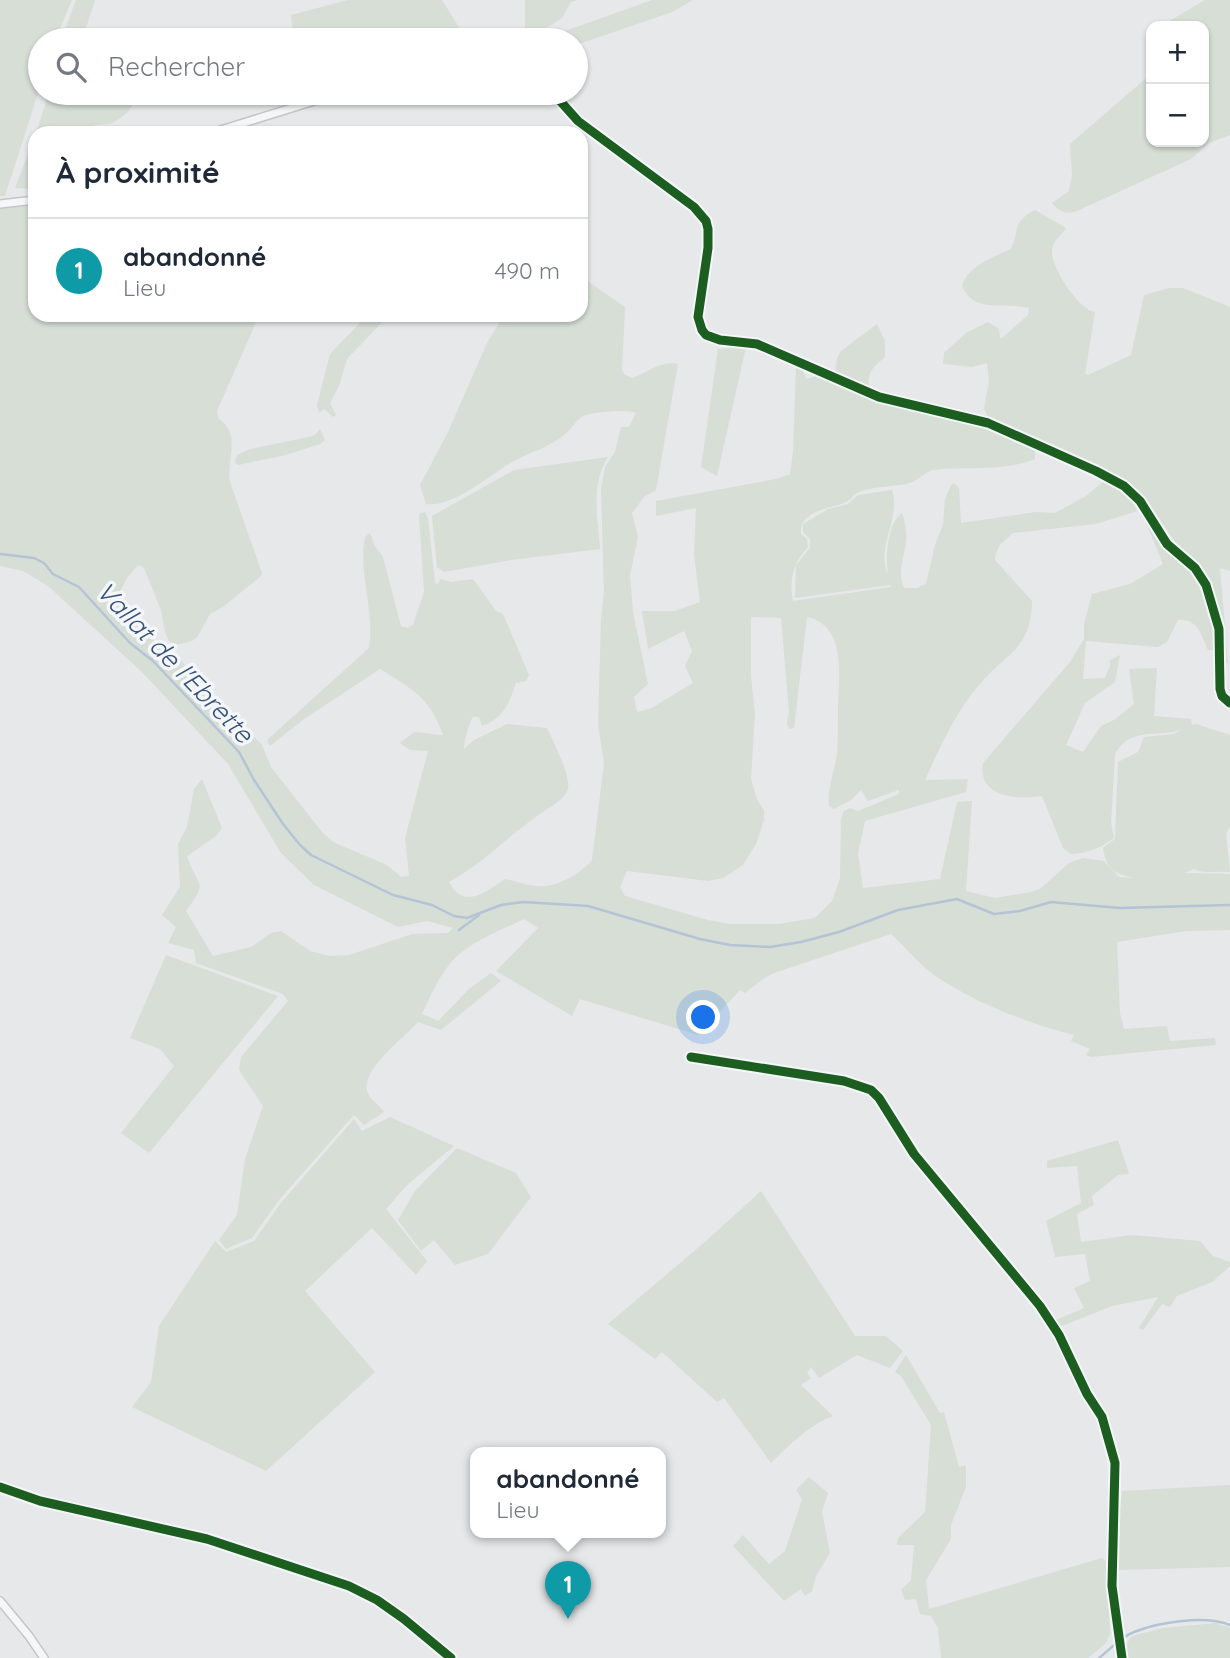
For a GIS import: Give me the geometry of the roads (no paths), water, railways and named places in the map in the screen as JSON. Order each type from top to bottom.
[{"type":"street","points":[[234,126],[301,105]]},
{"type":"street","points":[[564,105],[585,126]]},
{"type":"street","points":[[588,128],[694,206],[706,220],[708,247],[698,317],[706,335],[719,340],[757,344],[879,397],[988,423],[1124,486],[1139,501],[1167,544],[1195,568],[1206,585],[1219,629],[1220,690],[1230,703]]},
{"type":"street","points":[[0,204],[28,201]]},
{"type":"street","points":[[691,1057],[844,1081],[870,1090],[879,1098],[926,1169],[1040,1306],[1059,1335],[1087,1394],[1102,1418],[1111,1443],[1115,1463],[1113,1606],[1122,1658]]},
{"type":"street","points":[[0,1487],[40,1501],[207,1539],[349,1586],[377,1600],[404,1619],[451,1658]]},
{"type":"street","points":[[0,1601],[44,1658]]},
{"type":"waterway","name":"Vallat de l'Ebrette","points":[[0,554],[34,558],[44,563],[53,574],[79,587],[130,643],[153,661],[239,752],[283,824],[311,855],[393,895],[432,905],[454,916],[467,918],[501,905],[523,902],[588,906],[700,939],[730,945],[770,947],[839,932],[898,910],[957,899],[994,914],[1020,911],[1051,902],[1120,908],[1230,905]]},
{"type":"waterway","name":"Vallat de l'Ebrette","points":[[459,930],[479,915]]},
{"type":"waterway","points":[[1099,1658],[1120,1640],[1144,1628],[1195,1620],[1230,1625]]},
{"type":"place","name":"abandonné","points":[[568,1619]]}]
